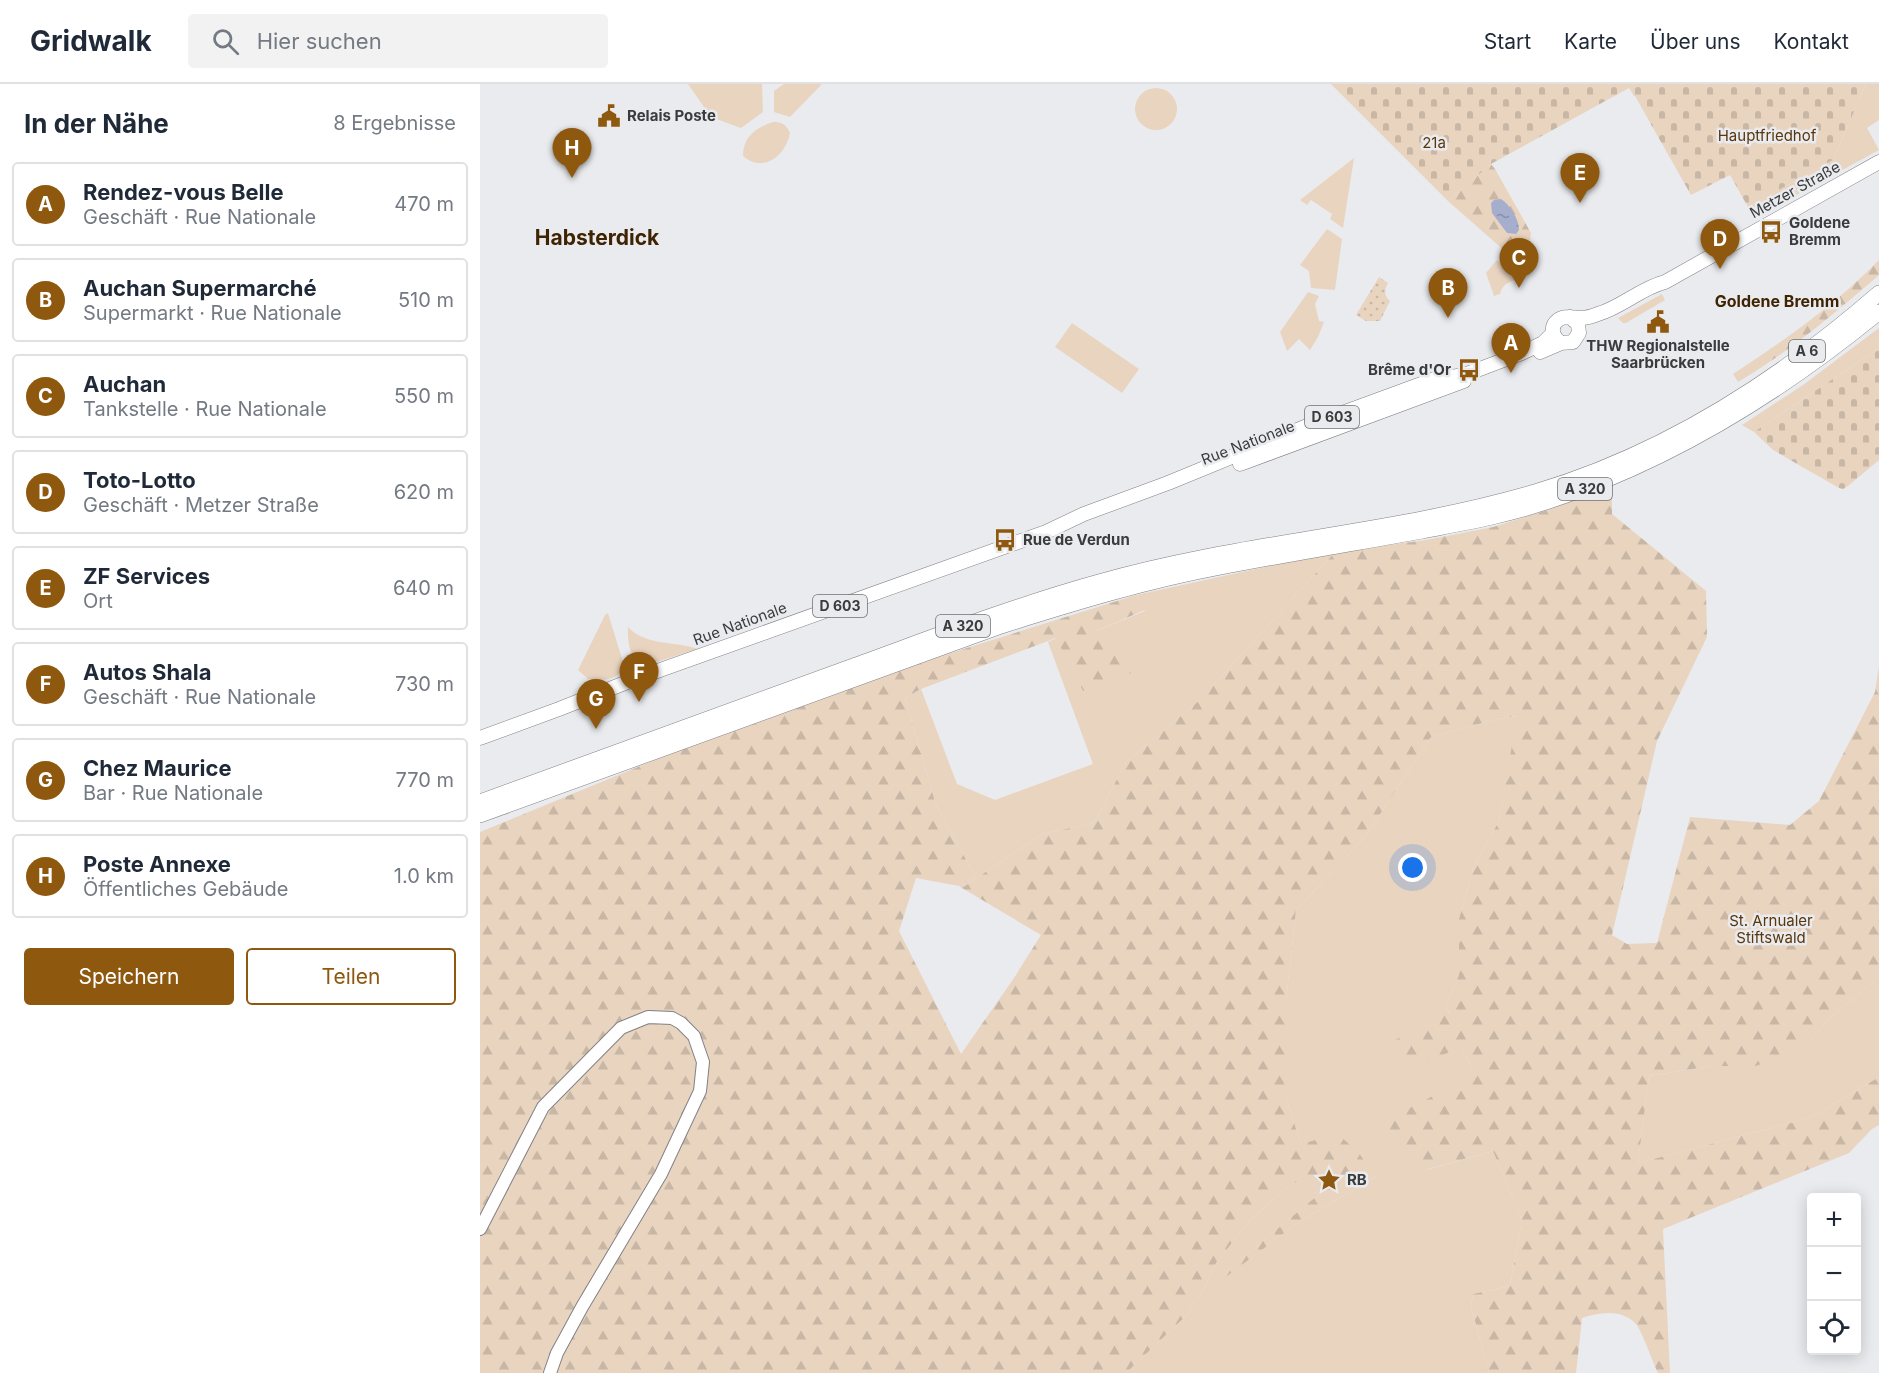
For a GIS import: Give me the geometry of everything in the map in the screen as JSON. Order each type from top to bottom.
[{"type":"highway","name":"A 6","points":[[1737,407],[1879,293]]},
{"type":"highway","name":"A 6","points":[[1717,418],[1811,365],[1879,312]]},
{"type":"highway","name":"A 320","points":[[480,815],[1001,626],[1075,602],[1178,575],[1466,522],[1540,504],[1609,480],[1717,418]]},
{"type":"highway","name":"A 320","points":[[480,802],[1051,596],[1165,565],[1407,522],[1500,502],[1564,483],[1694,431]]},
{"type":"main road","name":"Metzer Straße","points":[[1570,317],[1580,318],[1609,310],[1654,285],[1665,282],[1879,162]]},
{"type":"main road","name":"Metzer Straße","points":[[1579,330],[1619,313],[1658,291],[1665,282]]},
{"type":"main road","points":[[1570,317],[1578,324],[1579,330]]},
{"type":"main road","name":"D 603","points":[[1570,317],[1556,321],[1557,338],[1573,342],[1579,330]]},
{"type":"main road","name":"Rue Nationale","points":[[480,738],[635,679],[1046,532],[1087,522],[1521,361],[1557,338]]},
{"type":"main road","points":[[480,1228],[543,1107],[621,1028],[648,1017],[672,1018],[681,1023],[694,1036],[704,1062],[700,1091],[661,1174],[582,1307],[557,1353],[550,1373]]},
{"type":"green space","points":[[688,84],[762,84],[763,112],[741,128],[711,117]]},
{"type":"green space","points":[[784,84],[822,84],[790,117],[774,112],[774,91]]},
{"type":"green space","name":"Hauptfriedhof","points":[[1331,84],[1866,84],[1833,160],[1748,207],[1730,175],[1691,195],[1629,88],[1491,164],[1448,201]]},
{"type":"green space","points":[[1866,84],[1879,84],[1879,120],[1867,128],[1879,150],[1754,218],[1748,207],[1833,160]]},
{"type":"green space","points":[[1156,88],[1171,94],[1177,109],[1171,124],[1156,130],[1141,124],[1135,109],[1141,94]]},
{"type":"green space","points":[[773,122],[783,124],[790,133],[779,155],[773,160],[759,163],[743,156],[745,144],[751,134]]},
{"type":"green space","points":[[1354,158],[1343,228],[1330,219],[1332,214],[1311,200],[1307,205],[1300,200]]},
{"type":"green space","points":[[1491,164],[1531,233],[1530,241],[1507,253],[1448,201]]},
{"type":"green space","points":[[1327,229],[1342,239],[1335,290],[1311,288],[1309,271],[1300,265]]},
{"type":"green space","points":[[1497,260],[1515,280],[1505,285],[1500,294],[1494,296],[1486,273]]},
{"type":"green space","points":[[1879,260],[1879,275],[1793,345],[1738,382],[1733,374],[1809,321]]},
{"type":"green space","points":[[1379,277],[1388,283],[1385,293],[1390,301],[1380,321],[1366,321],[1356,315]]},
{"type":"green space","points":[[1308,292],[1319,296],[1315,304],[1319,321],[1324,322],[1310,350],[1299,339],[1287,351],[1280,332]]},
{"type":"green space","points":[[1662,294],[1665,300],[1626,323],[1618,318]]},
{"type":"green space","points":[[1072,323],[1139,369],[1122,393],[1055,347]]},
{"type":"green space","points":[[1879,328],[1879,348],[1754,432],[1742,425],[1803,385]]},
{"type":"green space","points":[[1879,348],[1879,460],[1848,486],[1843,489],[1839,488],[1773,450],[1754,432]]},
{"type":"green space","name":"St. Arnualer Stiftswald","points":[[1612,483],[1612,514],[1706,591],[1707,637],[1657,741],[1612,935],[1627,944],[1657,943],[1690,817],[1790,825],[1819,801],[1875,692],[1879,666],[1879,977],[1828,1020],[1809,1042],[1792,1052],[1756,1066],[1712,1066],[1649,1076],[1638,1163],[1810,1118],[1879,1077],[1879,1125],[1872,1129],[1849,1153],[1663,1229],[1670,1373],[1658,1373],[1636,1324],[1624,1316],[1610,1313],[1582,1318],[1576,1373],[1489,1373],[1471,1306],[1473,1294],[1510,1286],[1522,1220],[1493,1151],[1425,1170],[1375,1126],[1475,1074],[1461,1047],[1403,1072],[1389,1043],[1449,1013],[1446,1005],[1459,975],[1459,919],[1474,866],[1499,821],[1517,716],[1497,719],[1431,737],[1365,837],[1296,910],[1286,1001],[1286,1098],[1301,1144],[1338,1134],[1359,1153],[1375,1177],[1299,1222],[1227,1276],[1227,1271],[1318,1195],[1307,1175],[1288,1187],[1251,1219],[1216,1263],[1203,1291],[1188,1314],[1126,1373],[480,1373],[480,832],[759,717],[890,672],[1136,595],[1145,610],[1096,631],[1131,673],[1083,691],[1056,638],[921,689],[905,698],[936,805],[975,876],[959,886],[916,878],[899,931],[961,1054],[1041,935],[962,888],[1042,834],[1094,823],[1126,762],[1201,699],[1335,552],[1426,540],[1493,527],[1551,509]]},
{"type":"green space","points":[[1335,552],[1201,699],[1126,762],[1094,823],[1042,834],[962,888],[959,886],[975,876],[936,805],[905,698],[921,689],[957,784],[995,800],[1093,764],[1048,642],[1057,638],[1083,691],[1096,631],[1145,611],[1136,595]]},
{"type":"green space","points":[[608,613],[623,662],[622,668],[620,673],[611,678],[588,679],[578,670]]},
{"type":"green space","points":[[628,627],[635,633],[652,640],[698,649],[660,661],[640,661],[633,656],[629,645]]},
{"type":"green space","points":[[1518,716],[1499,821],[1474,866],[1459,919],[1459,975],[1446,1005],[1461,1047],[1475,1074],[1426,1170],[1493,1151],[1522,1220],[1510,1286],[1473,1294],[1471,1306],[1489,1373],[1126,1373],[1188,1314],[1203,1291],[1216,1263],[1251,1219],[1288,1187],[1307,1174],[1318,1195],[1227,1271],[1227,1275],[1299,1222],[1375,1177],[1301,1144],[1286,1098],[1286,1001],[1296,910],[1365,837],[1431,737],[1497,719]]},
{"type":"green space","points":[[1879,977],[1879,1077],[1810,1118],[1638,1163],[1649,1076],[1712,1066],[1756,1066],[1809,1042],[1828,1020]]},
{"type":"water","points":[[1501,199],[1516,217],[1519,230],[1516,234],[1507,233],[1492,213],[1491,203]]},
{"type":"place","name":"Relais Poste","points":[[609,116]]},
{"type":"place","name":"Poste Annexe","points":[[572,178]]},
{"type":"place","name":"ZF Services","points":[[1580,203]]},
{"type":"place","name":"Goldene Bremm","points":[[1771,232]]},
{"type":"place","name":"Toto-Lotto","points":[[1720,269]]},
{"type":"place","name":"Auchan","points":[[1519,288]]},
{"type":"place","name":"Auchan Supermarché","points":[[1448,318]]},
{"type":"place","name":"THW Regionalstelle Saarbrücken","points":[[1658,322]]},
{"type":"place","name":"Brême d'Or","points":[[1469,370]]},
{"type":"place","name":"Rendez-vous Belle","points":[[1511,373]]},
{"type":"place","name":"Rue de Verdun","points":[[1005,540]]},
{"type":"place","name":"Autos Shala","points":[[639,702]]},
{"type":"place","name":"Chez Maurice","points":[[596,729]]},
{"type":"place","name":"RB","points":[[1329,1180]]},
{"type":"district","name":"Habsterdick","points":[[597,238]]},
{"type":"district","name":"Goldene Bremm","points":[[1777,301]]},
{"type":"park label","name":"21a","points":[[1434,143]]}]
